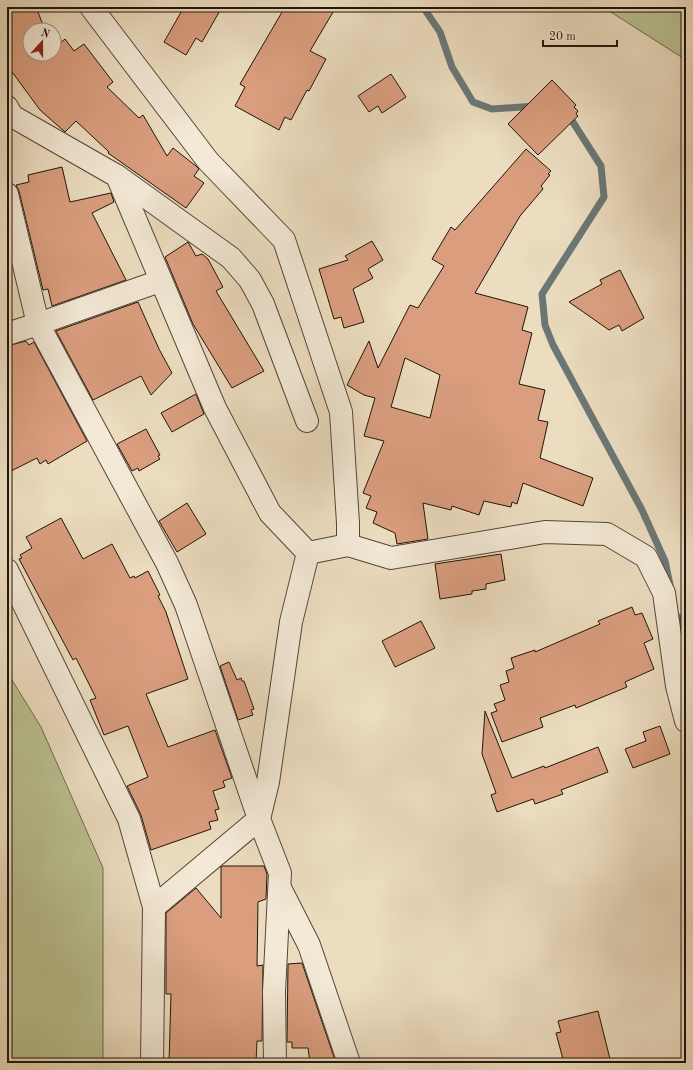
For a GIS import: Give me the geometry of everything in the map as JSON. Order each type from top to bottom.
[{"type":"street","points":[[90,7],[208,161],[284,240],[341,412],[348,517],[348,545]]},
{"type":"street","points":[[7,107],[12,116],[117,176],[231,258],[250,280],[263,304],[307,421]]},
{"type":"street","points":[[117,176],[214,408],[270,514],[308,553]]},
{"type":"street","points":[[7,194],[38,324],[167,563],[186,605],[259,819],[280,873],[274,992],[275,1063]]},
{"type":"street","points":[[7,334],[160,281]]},
{"type":"street","points":[[308,553],[348,545],[391,558],[545,532],[607,534],[646,557],[664,593],[677,686],[686,721]]},
{"type":"street","points":[[154,908],[259,819],[268,782],[291,622],[308,553]]},
{"type":"street","points":[[7,570],[128,819],[154,908],[152,1063]]},
{"type":"street","points":[[279,887],[309,945],[348,1063]]},
{"type":"green space","points":[[603,7],[686,7],[686,60]]},
{"type":"green space","points":[[7,672],[41,727],[103,868],[103,1063],[7,1063]]},
{"type":"building","points":[[7,7],[36,7],[42,22],[22,22],[22,62],[62,62],[62,41],[65,39],[74,51],[84,44],[113,82],[107,87],[139,118],[143,115],[167,156],[173,148],[199,169],[194,176],[204,183],[186,208],[108,153],[109,152],[76,121],[65,132],[40,110],[7,65]]},
{"type":"building","points":[[184,7],[222,7],[202,42],[196,38],[186,55],[164,42]]},
{"type":"building","points":[[285,7],[336,7],[310,51],[326,59],[291,120],[285,117],[279,130],[235,106],[245,87],[240,84]]},
{"type":"building","points":[[391,74],[406,97],[382,113],[378,106],[369,112],[358,96]]},
{"type":"building","points":[[552,80],[576,105],[574,107],[578,111],[576,114],[578,116],[538,155],[508,124]]},
{"type":"building","points":[[526,149],[551,171],[548,174],[550,175],[541,186],[543,189],[520,216],[475,293],[528,307],[522,330],[532,333],[519,384],[545,390],[538,420],[548,422],[540,458],[593,478],[583,506],[523,483],[517,504],[512,502],[511,507],[484,501],[479,515],[452,506],[451,510],[423,503],[428,539],[397,544],[395,533],[373,523],[377,512],[366,508],[371,496],[363,493],[384,441],[364,436],[375,398],[364,395],[347,385],[369,341],[378,368],[410,305],[418,308],[444,266],[432,259],[451,227],[455,230]],"holes":[[[405,358],[440,375],[430,418],[391,407]]]},
{"type":"building","points":[[62,167],[70,202],[111,193],[114,202],[92,213],[126,280],[52,306],[48,289],[43,290],[19,191],[16,185],[29,182],[28,175]]},
{"type":"building","points":[[372,241],[383,260],[368,269],[373,278],[353,289],[364,322],[344,328],[341,317],[334,319],[319,269],[348,260],[345,256]]},
{"type":"building","points":[[188,242],[196,256],[202,254],[208,259],[223,287],[216,291],[264,371],[232,388],[193,324],[165,257]]},
{"type":"building","points":[[620,270],[644,318],[622,331],[619,325],[609,330],[569,302],[602,284],[600,280]]},
{"type":"building","points":[[138,302],[159,349],[172,373],[151,395],[141,376],[93,400],[56,331]]},
{"type":"building","points":[[26,341],[29,345],[34,342],[87,441],[48,464],[46,460],[40,464],[37,458],[7,473],[7,346]]},
{"type":"building","points":[[196,394],[204,414],[172,432],[161,413]]},
{"type":"building","points":[[146,429],[160,455],[158,456],[160,459],[139,471],[138,468],[132,471],[117,444]]},
{"type":"building","points":[[187,503],[206,534],[177,552],[159,521]]},
{"type":"building","points":[[61,518],[83,559],[112,544],[130,578],[134,576],[135,578],[148,571],[160,595],[158,596],[166,612],[188,679],[146,694],[168,747],[215,730],[232,778],[223,781],[225,787],[213,791],[219,809],[215,810],[218,820],[209,822],[211,829],[151,850],[141,815],[127,786],[148,777],[128,726],[104,735],[90,700],[96,698],[76,658],[73,660],[19,559],[22,558],[20,555],[32,548],[26,537]]},
{"type":"building","points":[[501,554],[505,580],[486,584],[486,589],[472,591],[472,594],[440,599],[435,564]]},
{"type":"building","points":[[632,607],[635,615],[642,613],[653,639],[644,643],[654,669],[625,682],[627,687],[576,708],[575,705],[540,718],[543,727],[502,742],[491,713],[497,711],[494,704],[505,700],[500,685],[509,682],[506,671],[514,668],[511,658],[535,650],[535,652],[600,624],[598,621]]},
{"type":"building","points":[[421,621],[435,648],[395,667],[382,641]]},
{"type":"building","points":[[229,662],[237,680],[241,678],[242,681],[244,681],[254,709],[251,710],[253,715],[238,720],[220,666]]},
{"type":"building","points":[[485,711],[512,778],[544,766],[545,768],[598,747],[608,772],[561,790],[563,794],[535,804],[533,799],[497,812],[491,795],[496,793],[482,754]]},
{"type":"building","points":[[660,726],[670,754],[633,768],[625,749],[646,741],[643,732]]},
{"type":"building","points":[[264,866],[267,874],[266,899],[258,902],[257,966],[263,965],[262,1041],[257,1041],[256,1063],[169,1063],[171,994],[166,994],[166,913],[196,888],[221,918],[221,867]]},
{"type":"building","points":[[302,963],[336,1063],[310,1063],[308,1048],[292,1048],[292,1042],[287,1042],[288,964]]},
{"type":"building","points":[[598,1011],[611,1063],[564,1063],[556,1033],[561,1032],[558,1021]]},
{"type":"waterway","points":[[423,7],[440,32],[452,67],[473,102],[492,109],[535,106]]},
{"type":"waterway","points":[[566,115],[569,116],[601,166],[604,197],[542,294],[545,325],[553,345],[642,510],[665,561],[670,585]]},
{"type":"waterway","points":[[678,617],[686,653]]}]
